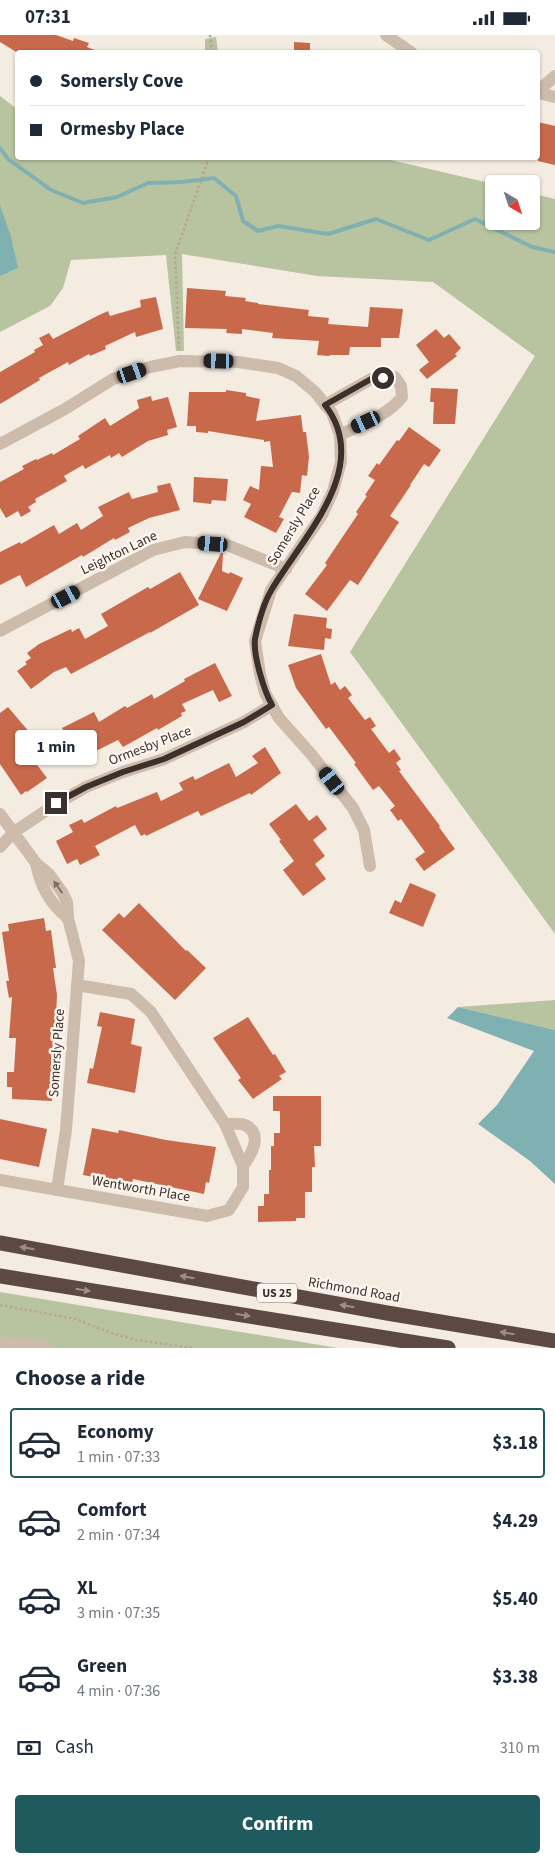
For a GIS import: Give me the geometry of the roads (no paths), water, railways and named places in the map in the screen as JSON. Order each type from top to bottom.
[{"type":"highway","name":"Richmond Road","points":[[0,1243],[387,1313],[555,1341]]},
{"type":"highway","name":"US 25","points":[[0,1276],[448,1348]]},
{"type":"street","points":[[386,35],[408,50]]},
{"type":"street","points":[[540,90],[555,76]]},
{"type":"street","points":[[540,93],[555,97]]},
{"type":"street","name":"Somersly Place","points":[[0,444],[65,409],[113,379],[150,367],[180,361],[238,362],[278,368],[296,377],[315,391],[332,413],[340,435],[341,462],[333,491],[322,515],[272,590],[255,641],[260,674],[272,705],[279,718],[311,754],[354,808],[364,830],[370,866]]},
{"type":"street","points":[[325,405],[371,379],[395,377],[402,386],[402,397],[396,405],[380,416],[340,435]]},
{"type":"street","name":"Leighton Lane","points":[[0,631],[153,550],[185,542],[227,545],[286,569]]},
{"type":"street","name":"Ormesby Place","points":[[0,847],[14,832],[56,803],[86,787],[123,772],[164,759],[244,722],[272,705]]},
{"type":"street","name":"Somersly Place","points":[[0,814],[36,863],[39,880],[56,909],[68,919],[79,961],[66,1130],[57,1190]]},
{"type":"street","name":"Ormesby Place","points":[[0,837],[14,832]]},
{"type":"street","name":"Wentworth Place","points":[[0,1180],[207,1216],[229,1210],[243,1187],[243,1166],[225,1124],[152,1012],[131,994],[76,985]]},
{"type":"street","name":"Wentworth Place","points":[[225,1124],[244,1124],[251,1129],[255,1143],[253,1152],[243,1166]]},
{"type":"street","points":[[0,1341],[45,1348]]},
{"type":"water","points":[[0,205],[11,237],[18,268],[0,276]]},
{"type":"water","points":[[458,1007],[555,1030],[555,1184],[530,1161],[478,1124],[497,1105],[534,1051],[447,1018]]},
{"type":"waterway","points":[[0,148],[8,159],[51,190],[83,203],[117,197],[148,183],[182,182],[214,178],[236,196],[243,221],[258,231],[278,226],[328,234],[376,219],[429,240],[475,219],[532,247],[555,252]]}]
